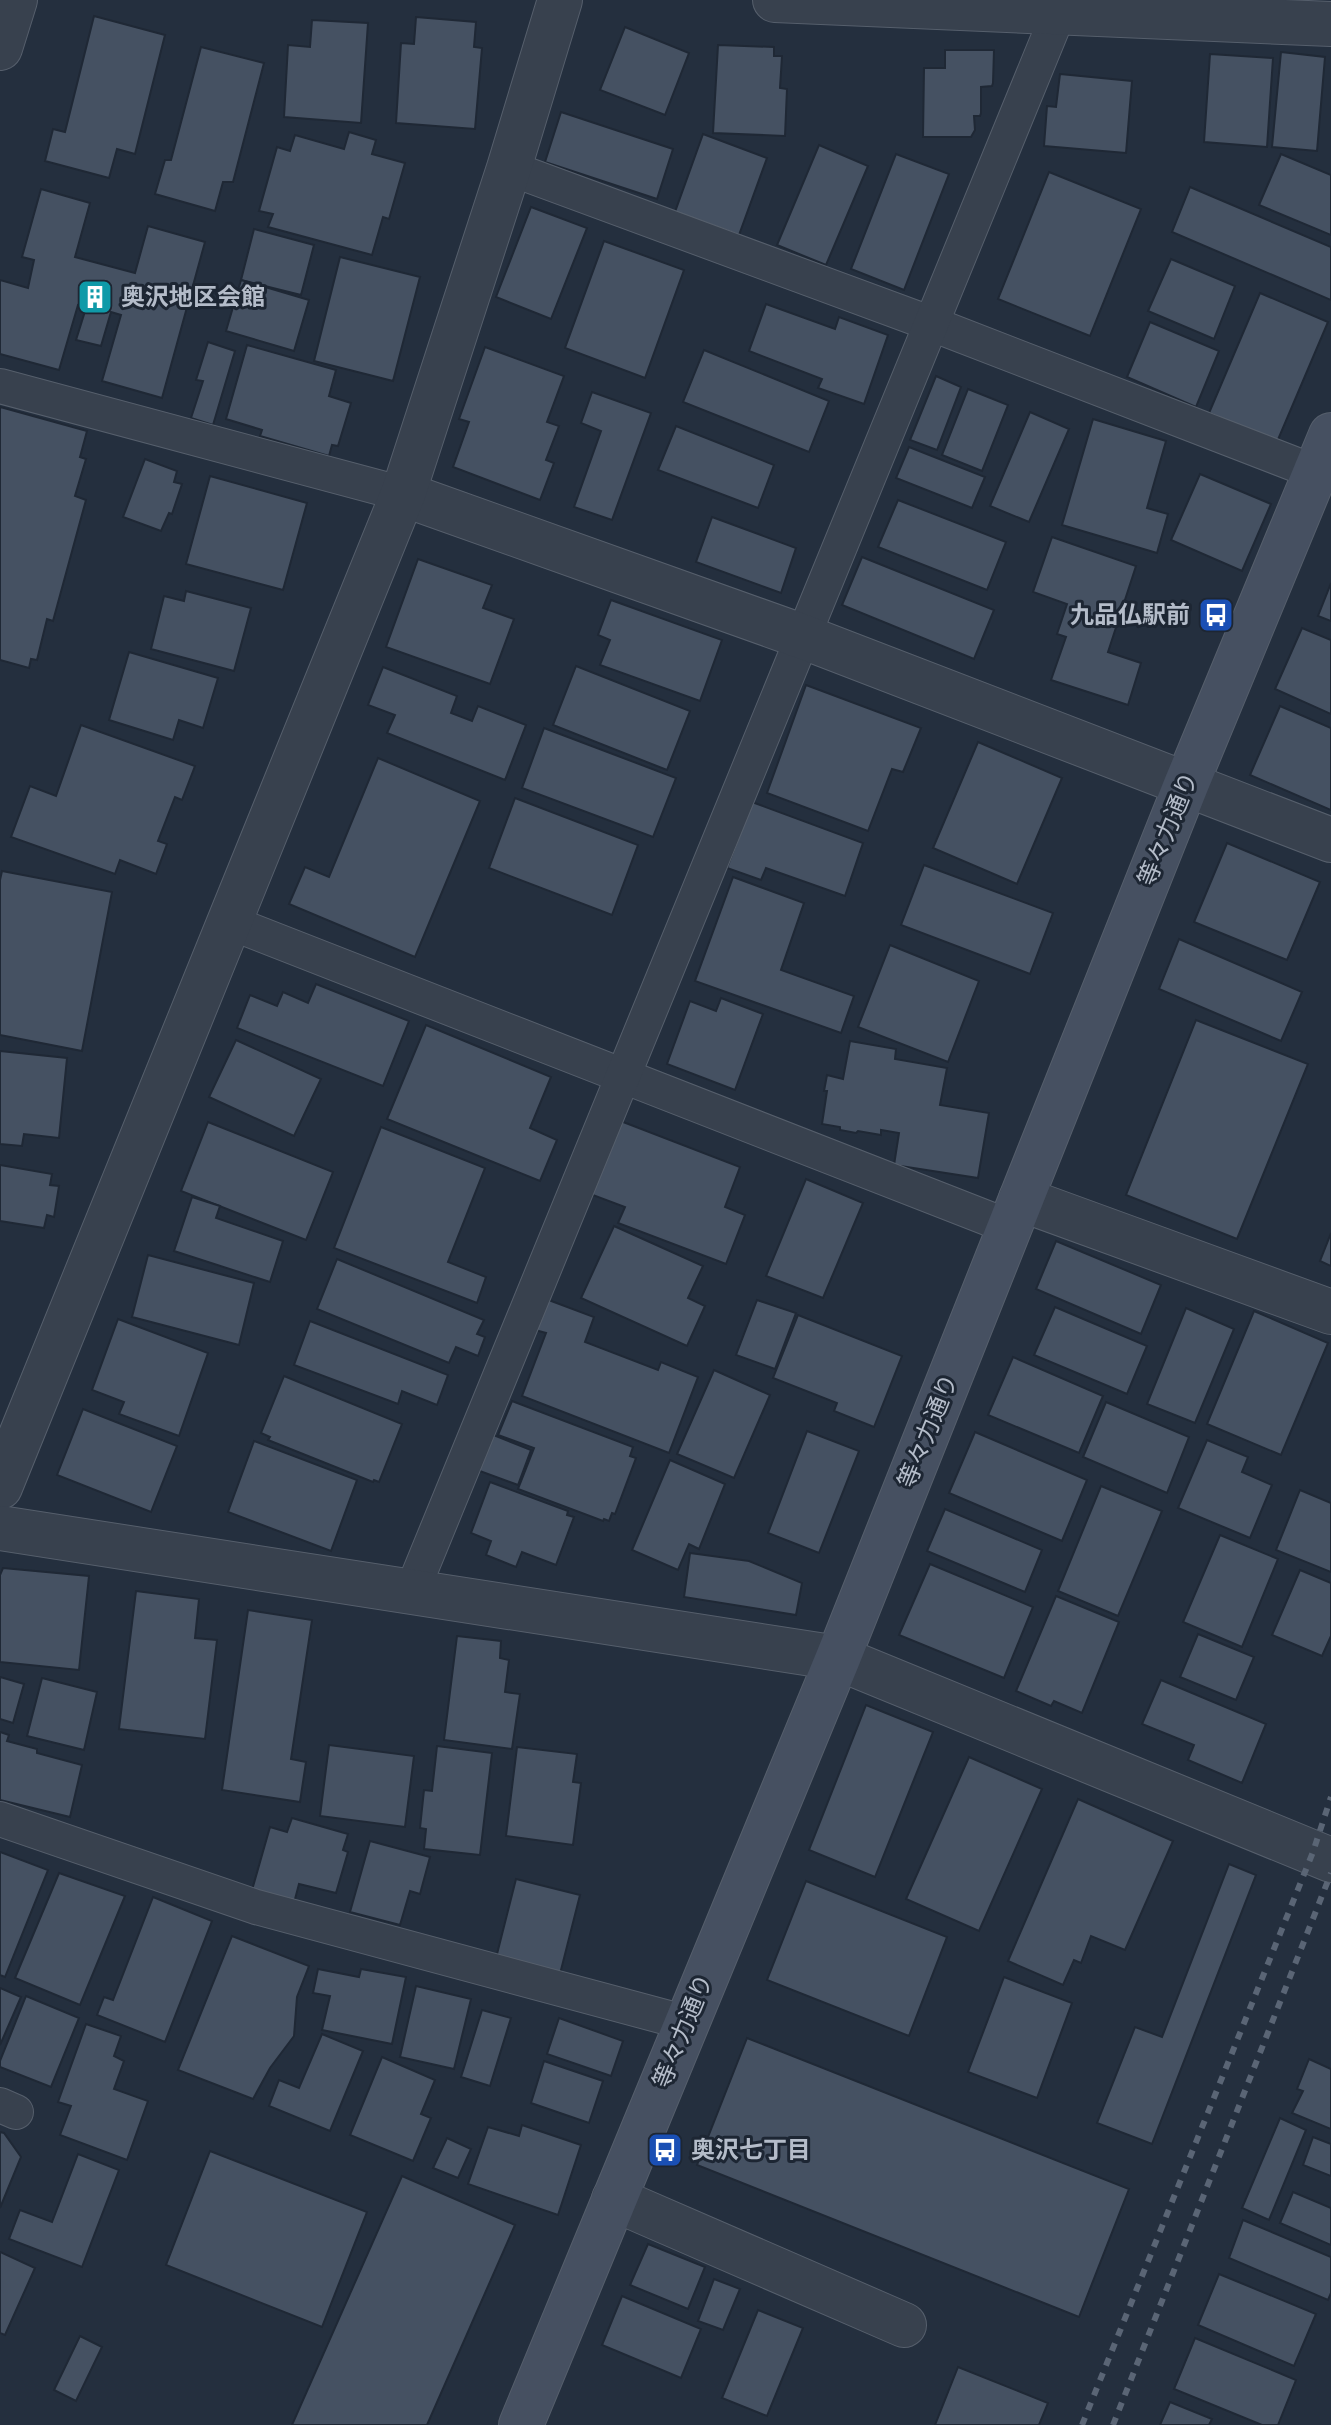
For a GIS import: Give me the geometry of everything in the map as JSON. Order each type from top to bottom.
[{"type":"street","points":[[0,48],[15,0]]},
{"type":"street","points":[[0,1487],[403,494],[560,0]]},
{"type":"street","points":[[775,0],[1331,24]]},
{"type":"street","name":"等々力通り","points":[[521,2425],[838,1658],[1186,785],[1323,454]]},
{"type":"street","points":[[403,494],[804,637],[1331,840]]},
{"type":"street","points":[[1015,1213],[1331,1312]]},
{"type":"street","points":[[0,1528],[838,1658],[1331,1860]]},
{"type":"street","points":[[614,2199],[904,2325]]},
{"type":"lane","points":[[412,1591],[1059,12]]},
{"type":"lane","points":[[509,168],[932,324],[1323,454]]},
{"type":"lane","points":[[0,386],[403,494]]},
{"type":"lane","points":[[229,922],[623,1076],[1015,1213]]},
{"type":"lane","points":[[0,1819],[256,1907],[687,2023]]},
{"type":"building","points":[[94,16],[165,35],[135,154],[117,149],[109,178],[45,161],[53,129],[65,132]]},
{"type":"building","points":[[416,17],[476,22],[474,47],[482,48],[475,129],[396,123],[401,43],[414,44]]},
{"type":"building","points":[[312,20],[368,23],[361,123],[284,117],[288,45],[310,47]]},
{"type":"building","points":[[625,27],[689,53],[665,115],[600,90]]},
{"type":"building","points":[[718,45],[774,47],[774,56],[782,56],[780,88],[787,89],[785,136],[713,133]]},
{"type":"building","points":[[201,47],[264,63],[233,182],[223,182],[215,211],[155,194],[165,160],[171,160]]},
{"type":"building","points":[[945,50],[994,50],[993,83],[992,86],[981,87],[981,113],[974,116],[975,130],[971,137],[923,137],[924,68],[945,68]]},
{"type":"building","points":[[1281,52],[1325,57],[1317,151],[1272,147]]},
{"type":"building","points":[[1210,54],[1273,58],[1267,147],[1204,142]]},
{"type":"building","points":[[1060,74],[1132,81],[1126,153],[1044,146],[1047,106],[1056,107]]},
{"type":"building","points":[[561,112],[673,149],[657,199],[545,162]]},
{"type":"building","points":[[349,132],[376,140],[372,154],[405,163],[389,219],[383,217],[372,255],[268,227],[273,214],[259,211],[277,147],[290,151],[295,135],[344,149]]},
{"type":"building","points":[[703,134],[767,158],[739,235],[675,212]]},
{"type":"building","points":[[819,145],[868,166],[826,265],[777,245]]},
{"type":"building","points":[[896,154],[949,174],[904,290],[851,269]]},
{"type":"building","points":[[1281,154],[1331,175],[1331,235],[1259,205]]},
{"type":"building","points":[[1049,172],[1141,209],[1090,336],[998,299]]},
{"type":"building","points":[[1190,187],[1331,247],[1331,300],[1172,232]]},
{"type":"building","name":"奥沢地区会館","points":[[41,189],[90,203],[75,257],[135,273],[148,226],[205,242],[162,398],[102,381],[121,315],[111,312],[101,346],[76,340],[86,308],[78,305],[59,370],[0,354],[0,280],[28,288],[34,260],[22,257]]},
{"type":"building","points":[[531,207],[587,228],[551,319],[496,297]]},
{"type":"building","points":[[254,229],[314,245],[301,295],[241,280]]},
{"type":"building","points":[[604,241],[684,270],[645,378],[565,348]]},
{"type":"building","points":[[340,257],[420,277],[393,381],[314,361]]},
{"type":"building","points":[[1171,259],[1235,286],[1214,339],[1148,311]]},
{"type":"building","points":[[241,280],[309,300],[294,351],[226,331]]},
{"type":"building","points":[[1260,293],[1328,322],[1277,442],[1209,413]]},
{"type":"building","points":[[766,304],[835,329],[839,317],[888,335],[864,404],[818,388],[822,379],[749,351]]},
{"type":"building","points":[[1150,322],[1219,351],[1196,407],[1127,377]]},
{"type":"building","points":[[208,342],[235,351],[213,425],[191,418],[203,381],[196,380]]},
{"type":"building","points":[[247,345],[336,370],[329,396],[351,403],[338,446],[332,445],[329,456],[260,436],[262,430],[226,419]]},
{"type":"building","points":[[485,347],[564,376],[547,422],[559,426],[546,460],[554,463],[540,500],[453,467],[469,422],[459,419]]},
{"type":"building","points":[[704,350],[829,401],[809,452],[683,402]]},
{"type":"building","points":[[936,376],[961,387],[937,450],[910,440]]},
{"type":"building","points":[[968,389],[1008,405],[982,471],[942,455]]},
{"type":"building","points":[[592,392],[651,413],[612,520],[574,507],[601,431],[581,423]]},
{"type":"building","points":[[0,407],[87,431],[80,457],[86,459],[75,496],[86,500],[53,621],[47,619],[37,660],[31,659],[29,668],[0,660]]},
{"type":"building","points":[[1030,412],[1069,429],[1029,522],[990,506]]},
{"type":"building","points":[[1093,419],[1166,441],[1147,508],[1168,514],[1157,553],[1062,525]]},
{"type":"building","points":[[676,426],[774,465],[758,508],[658,470]]},
{"type":"building","points":[[909,447],[985,477],[972,508],[896,478]]},
{"type":"building","points":[[145,459],[177,471],[174,482],[182,484],[172,514],[169,513],[161,531],[123,517]]},
{"type":"building","points":[[1200,474],[1271,504],[1242,571],[1171,540]]},
{"type":"building","points":[[210,476],[307,503],[283,590],[186,564]]},
{"type":"building","points":[[898,500],[1006,542],[987,590],[878,547]]},
{"type":"building","points":[[712,517],[796,548],[781,593],[696,562]]},
{"type":"building","points":[[1052,537],[1136,566],[1108,652],[1141,663],[1128,705],[1051,680],[1066,637],[1057,634],[1067,604],[1033,592]]},
{"type":"building","points":[[862,557],[994,610],[974,659],[842,605]]},
{"type":"building","points":[[418,559],[492,585],[483,608],[514,619],[490,684],[386,647]]},
{"type":"building","points":[[1331,583],[1331,621],[1318,616]]},
{"type":"building","points":[[186,591],[251,608],[234,671],[151,649],[164,596],[184,601]]},
{"type":"building","points":[[611,600],[722,640],[700,701],[600,665],[610,640],[598,635]]},
{"type":"building","points":[[1302,628],[1331,640],[1331,714],[1275,689]]},
{"type":"building","points":[[129,652],[218,678],[203,728],[179,720],[173,740],[109,720]]},
{"type":"building","points":[[576,666],[690,711],[667,770],[553,725]]},
{"type":"building","points":[[383,667],[457,696],[451,713],[472,721],[478,706],[526,725],[505,780],[387,733],[395,715],[368,705]]},
{"type":"building","points":[[806,685],[921,728],[903,772],[892,769],[868,831],[767,793]]},
{"type":"building","points":[[1280,706],[1331,728],[1331,810],[1250,775]]},
{"type":"building","points":[[81,725],[195,766],[182,800],[175,797],[158,841],[167,844],[156,874],[120,860],[115,874],[11,837],[30,786],[56,796]]},
{"type":"building","points":[[544,728],[676,778],[653,837],[522,788]]},
{"type":"building","points":[[978,742],[1062,778],[1017,884],[933,848]]},
{"type":"building","points":[[378,758],[480,801],[415,957],[289,904],[305,867],[329,877]]},
{"type":"building","points":[[515,798],[638,845],[612,915],[489,868]]},
{"type":"building","points":[[752,802],[863,843],[845,896],[766,868],[761,880],[727,868]]},
{"type":"building","points":[[1227,843],[1320,882],[1287,960],[1194,922]]},
{"type":"building","points":[[924,865],[1053,913],[1030,974],[901,925]]},
{"type":"building","points":[[2,871],[112,892],[82,1051],[0,1035]]},
{"type":"building","points":[[733,877],[804,903],[781,970],[854,996],[841,1033],[695,981]]},
{"type":"building","points":[[1179,939],[1302,992],[1281,1041],[1159,989]]},
{"type":"building","points":[[890,945],[979,981],[948,1062],[858,1027]]},
{"type":"building","points":[[316,984],[409,1021],[383,1086],[237,1028],[250,995],[277,1006],[283,992],[308,1003]]},
{"type":"building","points":[[721,998],[763,1014],[735,1090],[667,1064],[690,1001],[716,1011]]},
{"type":"building","points":[[1196,1020],[1308,1064],[1237,1239],[1126,1195]]},
{"type":"building","points":[[426,1025],[551,1077],[530,1128],[557,1140],[540,1181],[387,1119]]},
{"type":"building","points":[[236,1040],[321,1079],[294,1136],[209,1097]]},
{"type":"building","points":[[850,1041],[896,1049],[895,1059],[947,1068],[940,1105],[989,1113],[978,1178],[894,1165],[899,1133],[881,1130],[881,1135],[856,1133],[822,1124],[827,1075],[843,1079]]},
{"type":"building","points":[[0,1051],[67,1058],[59,1138],[24,1134],[22,1146],[0,1144]]},
{"type":"building","points":[[618,1120],[740,1167],[725,1207],[745,1215],[726,1264],[618,1223],[625,1207],[590,1194]]},
{"type":"building","points":[[208,1122],[333,1172],[306,1240],[181,1191]]},
{"type":"building","points":[[381,1127],[485,1168],[448,1262],[486,1277],[477,1303],[334,1248]]},
{"type":"building","points":[[0,1165],[52,1174],[50,1185],[59,1186],[54,1217],[47,1215],[44,1228],[0,1221]]},
{"type":"building","points":[[806,1179],[863,1203],[823,1298],[766,1276]]},
{"type":"building","points":[[192,1197],[220,1206],[216,1218],[283,1241],[270,1282],[174,1251]]},
{"type":"building","points":[[614,1226],[703,1266],[688,1298],[705,1306],[687,1346],[581,1298]]},
{"type":"building","points":[[1331,1233],[1331,1266],[1320,1261]]},
{"type":"building","points":[[1056,1241],[1161,1285],[1141,1334],[1036,1289]]},
{"type":"building","points":[[148,1255],[254,1283],[239,1345],[132,1317]]},
{"type":"building","points":[[337,1259],[484,1320],[477,1334],[485,1337],[478,1356],[456,1347],[449,1363],[317,1309]]},
{"type":"building","points":[[546,1299],[594,1317],[585,1342],[658,1370],[661,1362],[698,1377],[669,1453],[522,1396],[546,1333],[535,1330]]},
{"type":"building","points":[[757,1300],[796,1313],[775,1369],[736,1355]]},
{"type":"building","points":[[1055,1307],[1147,1346],[1127,1394],[1034,1355]]},
{"type":"building","points":[[1186,1308],[1234,1329],[1195,1423],[1147,1404]]},
{"type":"building","points":[[1254,1311],[1328,1343],[1281,1455],[1207,1424]]},
{"type":"building","points":[[798,1315],[902,1356],[874,1427],[834,1411],[837,1403],[773,1378]]},
{"type":"building","points":[[118,1319],[208,1353],[179,1436],[119,1414],[124,1402],[92,1390]]},
{"type":"building","points":[[310,1321],[448,1375],[437,1405],[402,1391],[398,1404],[294,1365]]},
{"type":"building","points":[[1013,1357],[1103,1396],[1079,1453],[988,1415]]},
{"type":"building","points":[[714,1370],[770,1395],[734,1478],[677,1454]]},
{"type":"building","points":[[284,1376],[402,1424],[379,1482],[268,1440],[270,1437],[261,1433]]},
{"type":"building","points":[[512,1401],[633,1447],[630,1456],[636,1458],[615,1514],[612,1513],[609,1521],[518,1489],[534,1448],[498,1435]]},
{"type":"building","points":[[1106,1402],[1189,1437],[1167,1493],[1083,1457]]},
{"type":"building","points":[[83,1409],[177,1446],[151,1512],[57,1475]]},
{"type":"building","points":[[807,1431],[859,1451],[819,1553],[768,1533]]},
{"type":"building","points":[[975,1432],[1087,1480],[1062,1541],[949,1493]]},
{"type":"building","points":[[491,1434],[531,1450],[518,1485],[477,1470]]},
{"type":"building","points":[[1207,1440],[1248,1457],[1242,1472],[1272,1485],[1250,1538],[1178,1508]]},
{"type":"building","points":[[254,1441],[357,1480],[331,1551],[228,1512]]},
{"type":"building","points":[[670,1460],[725,1484],[699,1549],[689,1544],[678,1570],[632,1550]]},
{"type":"building","points":[[490,1482],[568,1511],[567,1515],[574,1517],[556,1565],[522,1552],[516,1567],[486,1555],[491,1541],[471,1533]]},
{"type":"building","points":[[1101,1486],[1162,1511],[1118,1616],[1058,1591]]},
{"type":"building","points":[[1300,1490],[1331,1503],[1331,1572],[1276,1550]]},
{"type":"building","points":[[945,1509],[1042,1550],[1025,1592],[927,1551]]},
{"type":"building","points":[[1220,1535],[1278,1559],[1242,1647],[1183,1622]]},
{"type":"building","points":[[690,1553],[749,1561],[802,1583],[796,1615],[684,1597]]},
{"type":"building","points":[[930,1564],[1033,1607],[1004,1678],[899,1635]]},
{"type":"building","points":[[3,1568],[89,1576],[79,1670],[0,1662],[0,1575]]},
{"type":"building","points":[[1300,1570],[1331,1583],[1331,1636],[1322,1656],[1272,1635]]},
{"type":"building","points":[[136,1591],[199,1599],[195,1638],[217,1640],[205,1739],[119,1729]]},
{"type":"building","points":[[1056,1596],[1119,1622],[1082,1713],[1054,1701],[1051,1706],[1016,1691]]},
{"type":"building","points":[[248,1610],[312,1620],[291,1759],[306,1762],[300,1802],[222,1790]]},
{"type":"building","points":[[1198,1634],[1254,1657],[1236,1700],[1180,1677]]},
{"type":"building","points":[[457,1636],[501,1641],[500,1658],[509,1660],[505,1692],[520,1694],[512,1749],[444,1740]]},
{"type":"building","points":[[0,1677],[24,1684],[13,1723],[0,1719]]},
{"type":"building","points":[[42,1678],[97,1692],[84,1750],[27,1736]]},
{"type":"building","points":[[1161,1680],[1266,1724],[1242,1783],[1188,1760],[1194,1745],[1142,1724]]},
{"type":"building","points":[[866,1705],[933,1732],[875,1877],[809,1850]]},
{"type":"building","points":[[0,1732],[9,1735],[7,1741],[82,1765],[70,1817],[0,1800]]},
{"type":"building","points":[[329,1745],[414,1756],[405,1827],[320,1816]]},
{"type":"building","points":[[437,1746],[492,1753],[480,1855],[424,1849],[426,1829],[420,1828],[424,1790],[432,1791]]},
{"type":"building","points":[[517,1747],[577,1754],[573,1782],[581,1783],[573,1845],[506,1836]]},
{"type":"building","points":[[969,1757],[1042,1789],[979,1931],[906,1899]]},
{"type":"building","points":[[1078,1799],[1173,1841],[1125,1950],[1091,1936],[1081,1963],[1074,1960],[1063,1985],[1008,1961]]},
{"type":"building","points":[[292,1818],[348,1834],[343,1850],[348,1852],[336,1893],[299,1884],[294,1903],[252,1890],[270,1827],[287,1832]]},
{"type":"building","points":[[370,1841],[430,1857],[420,1894],[410,1891],[400,1925],[350,1912]]},
{"type":"building","points":[[0,1852],[48,1870],[5,1977],[0,1975]]},
{"type":"building","points":[[1229,1864],[1256,1875],[1152,2144],[1097,2123],[1135,2027],[1162,2037]]},
{"type":"building","points":[[59,1873],[125,1896],[80,2005],[15,1978]]},
{"type":"building","points":[[516,1879],[580,1895],[560,1974],[496,1958]]},
{"type":"building","points":[[806,1881],[947,1937],[909,2036],[767,1980]]},
{"type":"building","points":[[153,1897],[212,1921],[165,2042],[97,2015],[104,1997],[113,2000]]},
{"type":"building","points":[[232,1936],[309,1966],[297,1997],[294,2036],[270,2068],[253,2099],[178,2070]]},
{"type":"building","points":[[318,1969],[359,1977],[361,1969],[406,1977],[392,2044],[322,2030],[330,1996],[313,1993]]},
{"type":"building","points":[[1004,1977],[1072,2003],[1037,2098],[968,2072]]},
{"type":"building","points":[[416,1986],[471,1999],[454,2069],[400,2057]]},
{"type":"building","points":[[0,1988],[21,1997],[0,2045]]},
{"type":"building","points":[[26,1996],[79,2018],[51,2087],[0,2067]]},
{"type":"building","points":[[482,2010],[511,2018],[490,2086],[461,2077]]},
{"type":"building","points":[[559,2018],[623,2041],[611,2076],[547,2054]]},
{"type":"building","points":[[86,2024],[121,2036],[114,2056],[124,2061],[114,2089],[148,2101],[127,2160],[60,2135],[71,2106],[58,2102]]},
{"type":"building","points":[[322,2034],[363,2051],[330,2131],[269,2106],[279,2080],[299,2088]]},
{"type":"building","points":[[747,2038],[1129,2189],[1079,2317],[697,2165]]},
{"type":"building","points":[[382,2057],[435,2080],[421,2114],[431,2118],[413,2161],[350,2135]]},
{"type":"building","points":[[1309,2059],[1331,2069],[1331,2129],[1292,2113],[1303,2091],[1297,2089]]},
{"type":"building","points":[[544,2061],[603,2081],[589,2123],[531,2103]]},
{"type":"building","points":[[1280,2118],[1306,2130],[1269,2220],[1242,2208]]},
{"type":"building","points":[[522,2125],[581,2145],[558,2215],[468,2184],[488,2127],[519,2136]]},
{"type":"building","points":[[0,2132],[4,2133],[21,2157],[0,2208]]},
{"type":"building","points":[[1313,2137],[1331,2144],[1331,2176],[1303,2165]]},
{"type":"building","points":[[447,2138],[471,2149],[458,2178],[433,2168]]},
{"type":"building","points":[[210,2151],[367,2212],[322,2327],[166,2265]]},
{"type":"building","points":[[78,2154],[119,2170],[82,2267],[9,2239],[20,2210],[52,2222]]},
{"type":"building","points":[[402,2176],[515,2225],[427,2425],[292,2425]]},
{"type":"building","points":[[1293,2192],[1331,2208],[1331,2245],[1280,2223]]},
{"type":"building","points":[[1243,2220],[1331,2257],[1331,2293],[1328,2300],[1229,2258]]},
{"type":"building","points":[[648,2244],[705,2267],[688,2309],[630,2285]]},
{"type":"building","points":[[0,2252],[35,2268],[5,2335],[0,2333]]},
{"type":"building","points":[[1219,2274],[1316,2314],[1294,2366],[1198,2325]]},
{"type":"building","points":[[714,2279],[740,2289],[723,2330],[698,2321]]},
{"type":"building","points":[[622,2296],[701,2329],[681,2378],[602,2345]]},
{"type":"building","points":[[758,2310],[803,2328],[767,2416],[722,2398]]},
{"type":"building","points":[[80,2336],[102,2347],[76,2401],[54,2390]]},
{"type":"building","points":[[1195,2338],[1296,2380],[1278,2425],[1262,2425],[1174,2389]]},
{"type":"building","points":[[958,2367],[1048,2403],[1039,2425],[935,2425]]},
{"type":"building","points":[[1170,2402],[1212,2419],[1209,2425],[1160,2425]]},
{"type":"railway","points":[[1082,2425],[1313,1852],[1331,1797]]},
{"type":"railway","points":[[1113,2425],[1331,1873]]},
{"type":"place","name":"奥沢地区会館","points":[[95,297]]},
{"type":"place","name":"九品仏駅前","points":[[1216,615]]},
{"type":"place","name":"奥沢七丁目","points":[[665,2150]]}]
